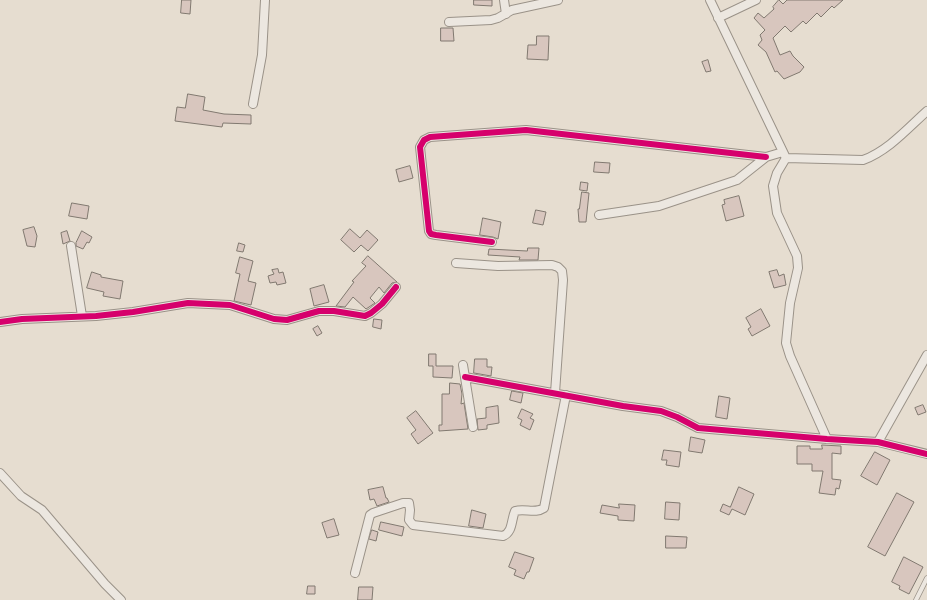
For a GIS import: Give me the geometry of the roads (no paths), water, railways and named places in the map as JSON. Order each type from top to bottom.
[{"type":"street","points":[[253,104],[262,55],[265,0]]},
{"type":"street","points":[[504,0],[506,14]]},
{"type":"street","points":[[449,22],[491,20],[498,18],[512,10],[558,0]]},
{"type":"street","points":[[710,0],[785,155]]},
{"type":"street","points":[[718,18],[756,0]]},
{"type":"street","points":[[492,242],[430,234],[420,147],[424,140],[430,137],[526,130],[766,157],[785,155],[863,160],[874,156],[888,146],[927,111]]},
{"type":"street","points":[[785,155],[773,186],[777,213],[797,256],[798,268],[790,302],[786,343],[790,356],[827,439]]},
{"type":"street","points":[[599,215],[659,206],[737,180],[766,157]]},
{"type":"street","points":[[71,246],[82,316]]},
{"type":"street","points":[[456,263],[498,266],[552,265],[558,267],[562,271],[555,392]]},
{"type":"street","points":[[0,322],[22,319],[132,312],[188,303],[230,305],[274,319],[287,320],[319,311],[334,311],[365,316],[372,313],[382,304],[396,287]]},
{"type":"street","points":[[878,442],[927,355]]},
{"type":"street","points":[[463,365],[473,427]]},
{"type":"street","points":[[465,377],[555,392],[623,406],[661,411],[677,417],[698,428],[878,442],[927,454]]},
{"type":"street","points":[[356,574],[370,515],[373,513],[403,503],[409,504],[409,520],[413,525],[503,536],[508,534],[510,530],[515,512],[519,510],[535,511],[544,508],[566,395]]},
{"type":"street","points":[[0,473],[21,496],[42,510],[105,584],[121,600]]},
{"type":"lane","points":[[916,600],[927,578]]}]
